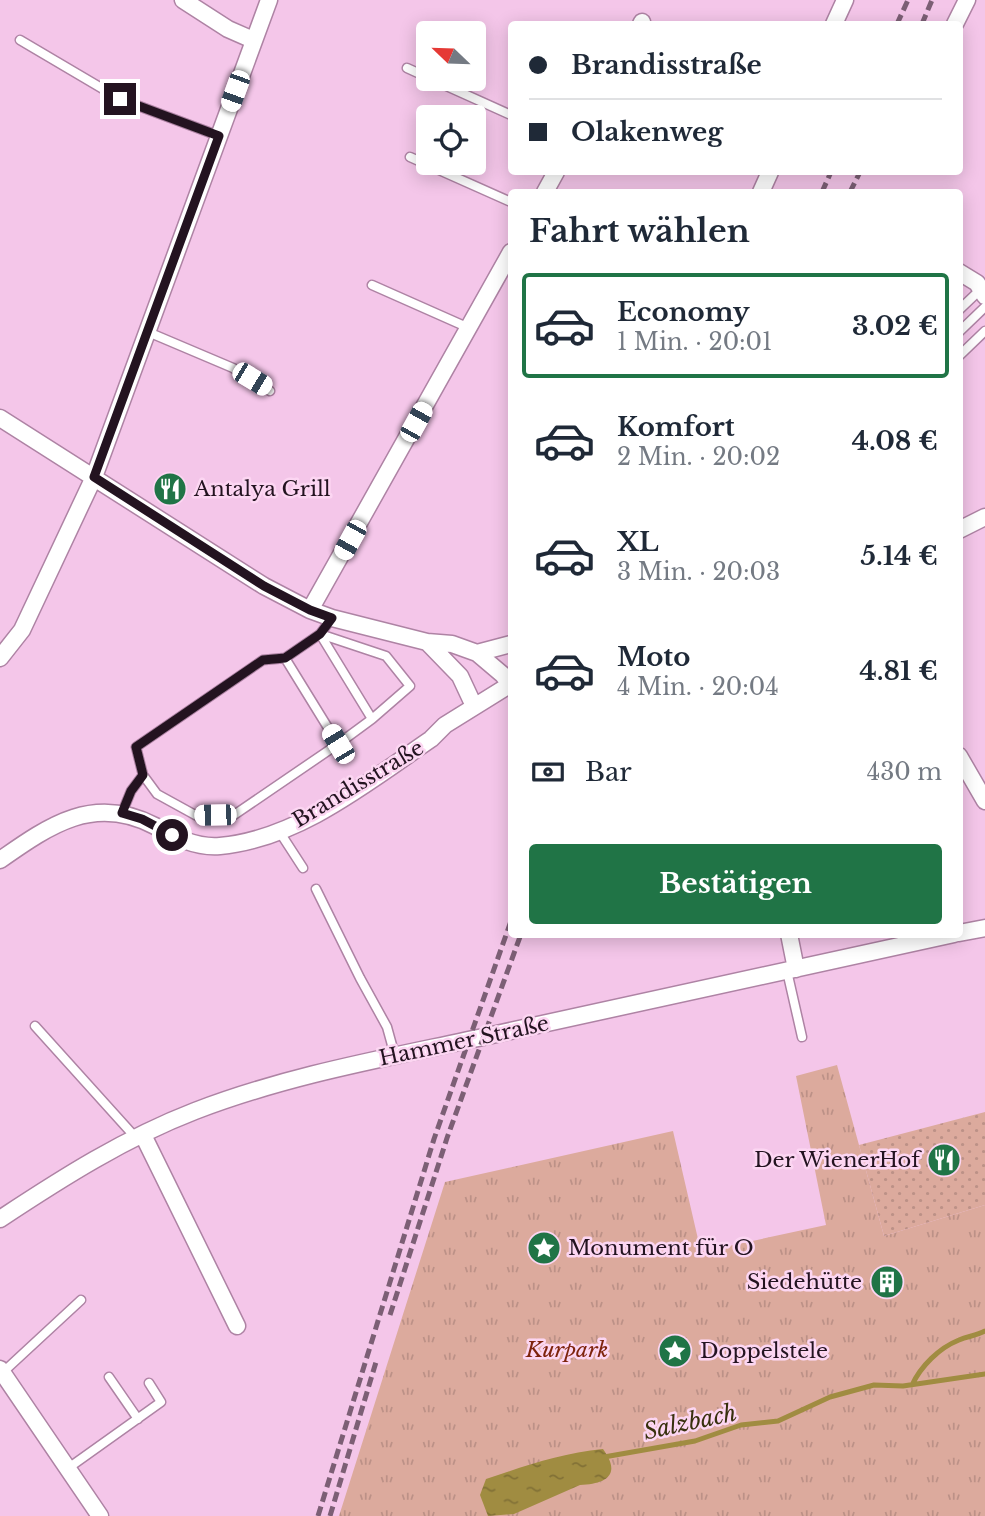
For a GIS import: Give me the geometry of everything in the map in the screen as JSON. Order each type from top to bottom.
[{"type":"street","points":[[183,0],[228,29],[253,40]]},
{"type":"street","points":[[0,658],[22,630],[94,477],[269,0]]},
{"type":"street","points":[[835,21],[845,0]]},
{"type":"street","points":[[956,21],[967,0]]},
{"type":"street","points":[[310,610],[508,258]]},
{"type":"street","points":[[963,279],[983,292]]},
{"type":"street","points":[[0,418],[264,586],[310,610],[427,642],[452,644],[477,653],[508,681]]},
{"type":"street","points":[[963,528],[985,517]]},
{"type":"street","points":[[427,642],[460,676],[474,706]]},
{"type":"street","points":[[477,653],[508,645]]},
{"type":"street","name":"Brandisstraße","points":[[0,860],[59,823],[79,815],[109,811],[142,819],[194,844],[217,846],[249,842],[317,813],[431,739],[444,725],[508,686]]},
{"type":"street","points":[[963,763],[985,801]]},
{"type":"street","points":[[963,932],[985,928]]},
{"type":"street","points":[[789,938],[791,970]]},
{"type":"street","name":"Hammer Straße","points":[[0,1219],[83,1164],[192,1112],[246,1093],[395,1056],[936,938]]},
{"type":"street","points":[[140,1137],[237,1326]]},
{"type":"street","points":[[1,1372],[100,1516]]},
{"type":"lane","points":[[20,40],[120,99],[219,136]]},
{"type":"lane","points":[[407,68],[416,72]]},
{"type":"lane","points":[[458,91],[508,114]]},
{"type":"lane","points":[[410,157],[508,201]]},
{"type":"lane","points":[[372,285],[469,328]]},
{"type":"lane","points":[[963,307],[983,292]]},
{"type":"lane","points":[[963,328],[985,307]]},
{"type":"lane","points":[[963,352],[985,331]]},
{"type":"lane","points":[[148,332],[233,368],[271,391]]},
{"type":"lane","points":[[320,634],[386,656],[410,687],[338,744],[234,815],[197,816],[157,794],[143,775],[136,747],[263,660],[285,658],[320,634],[332,618]]},
{"type":"lane","points":[[320,634],[372,719]]},
{"type":"lane","points":[[285,658],[338,744]]},
{"type":"lane","points":[[122,813],[131,791],[143,775]]},
{"type":"lane","points":[[279,831],[303,868]]},
{"type":"lane","points":[[316,889],[387,1027],[395,1056]]},
{"type":"lane","points":[[791,970],[802,1037]]},
{"type":"lane","points":[[35,1026],[140,1137]]},
{"type":"lane","points":[[1,1372],[81,1300]]},
{"type":"lane","points":[[109,1377],[138,1419]]},
{"type":"lane","points":[[67,1469],[161,1402],[149,1383]]},
{"type":"green space","name":"Kurpark","points":[[837,1065],[884,1236],[985,1205],[985,1516],[339,1516],[445,1182],[673,1131],[701,1252],[826,1225],[796,1076]]},
{"type":"green space","points":[[985,1112],[985,1205],[884,1236],[859,1145]]},
{"type":"water","points":[[603,1449],[611,1465],[611,1472],[604,1480],[580,1485],[514,1514],[488,1516],[480,1495],[486,1479],[558,1457]]},
{"type":"waterway","name":"Salzbach","points":[[912,1385],[926,1365],[944,1348],[985,1331]]},
{"type":"waterway","name":"Salzbach","points":[[604,1457],[695,1441],[741,1425],[778,1421],[830,1397],[874,1385],[903,1386],[985,1374]]},
{"type":"railway","points":[[898,21],[908,0]]},
{"type":"railway","points":[[923,21],[932,0]]},
{"type":"railway","points":[[823,189],[830,175]]},
{"type":"railway","points":[[852,189],[858,175]]},
{"type":"railway","points":[[318,1516],[434,1139],[508,929]]},
{"type":"railway","points":[[390,1315],[447,1138],[520,938]]},
{"type":"railway","points":[[330,1516],[376,1362]]},
{"type":"place","name":"Antalya Grill","points":[[170,489]]},
{"type":"place","name":"Der WienerHof","points":[[944,1160]]},
{"type":"place","name":"Monument für O","points":[[544,1248]]},
{"type":"place","name":"Siedehütte","points":[[887,1282]]},
{"type":"place","name":"Doppelstele","points":[[675,1351]]},
{"type":"route","points":[[120,99],[219,136],[94,477],[264,586],[310,610],[332,618],[320,634],[285,658],[263,660],[136,747],[143,775],[131,791],[122,813],[142,819],[172,835]]}]
